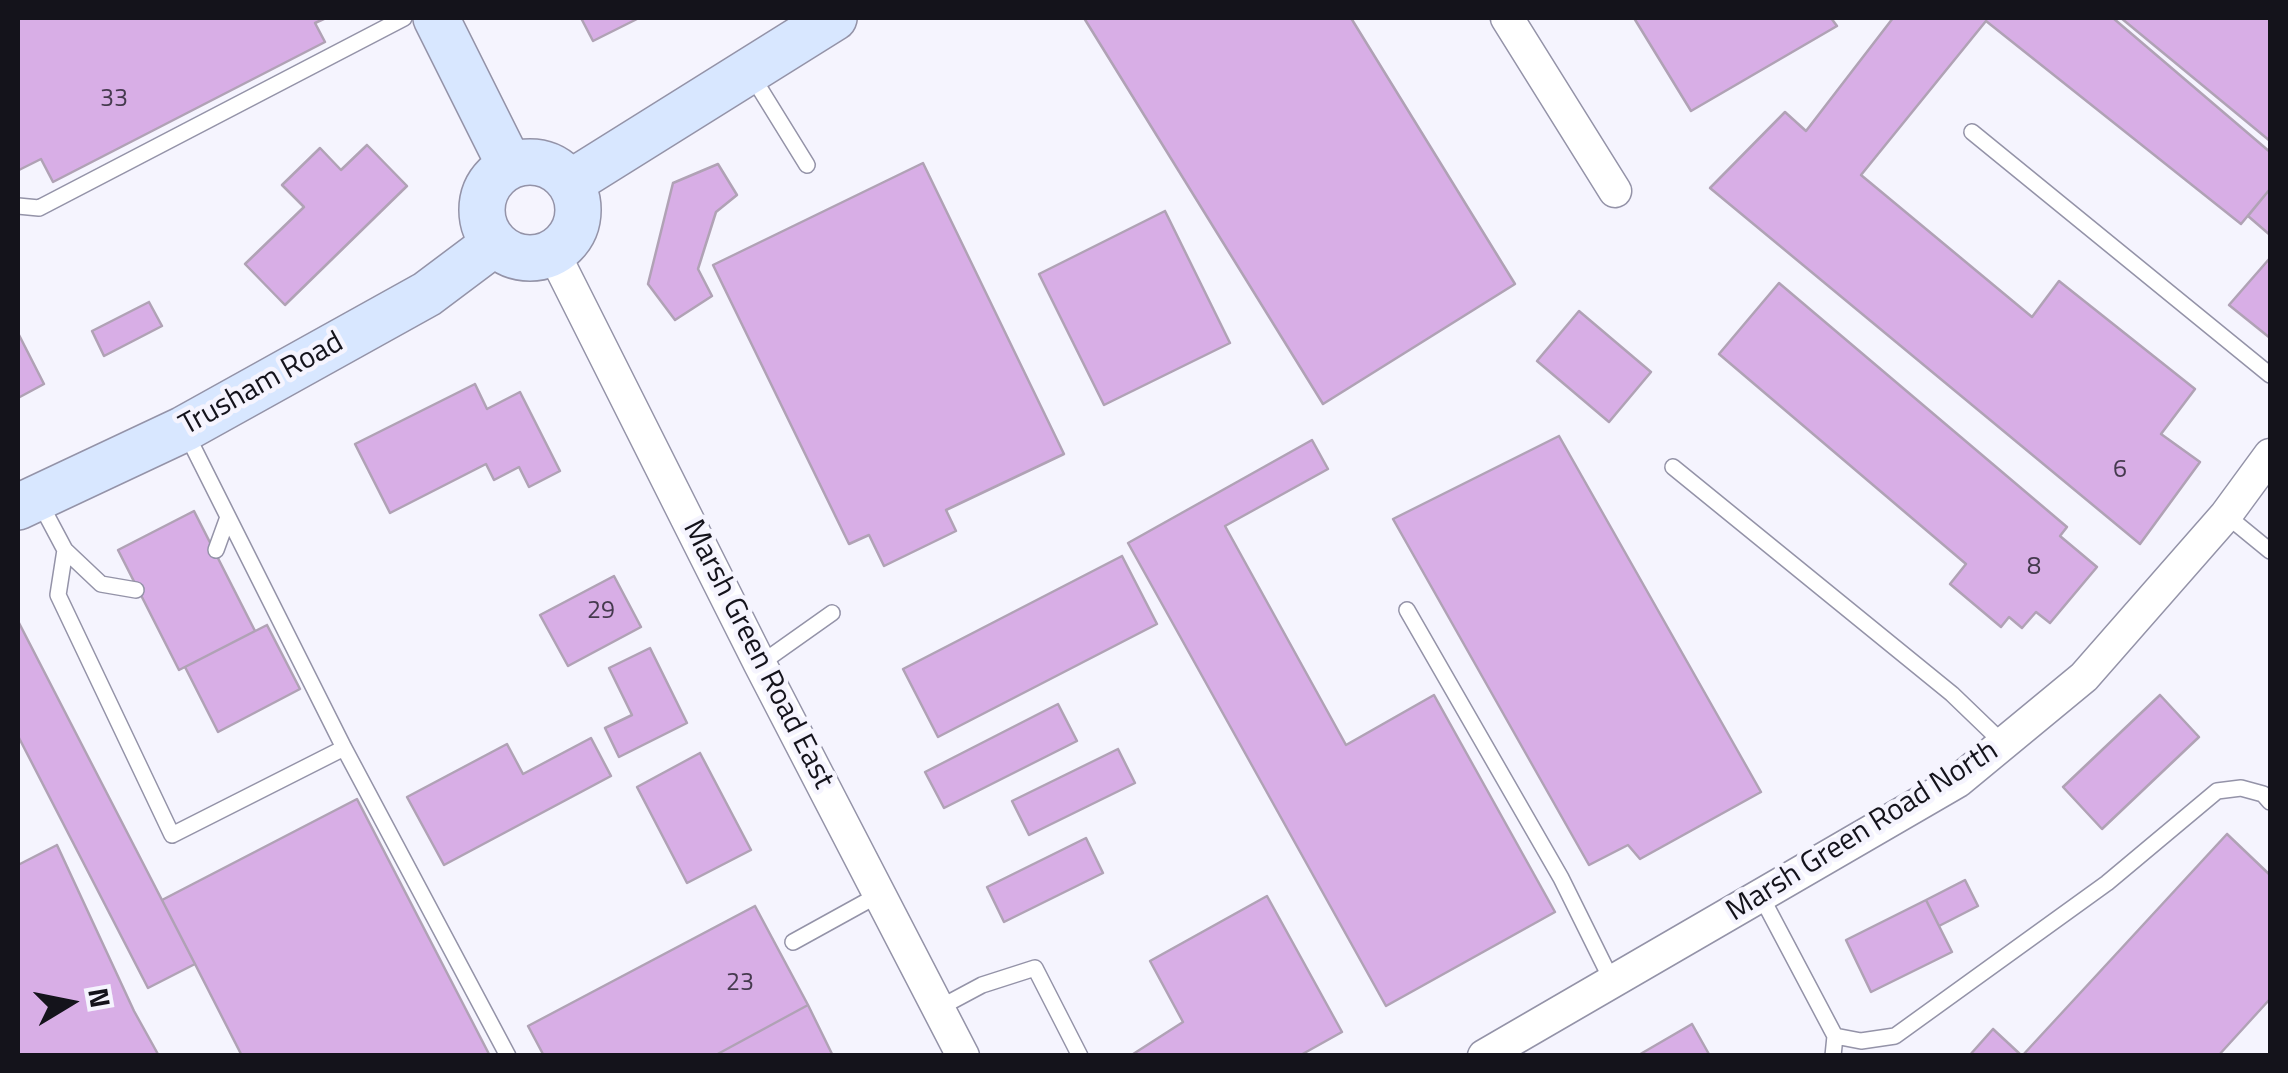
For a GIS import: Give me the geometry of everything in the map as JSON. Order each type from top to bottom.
[{"type":"street","points":[[436,18],[510,166]]},
{"type":"street","points":[[570,183],[834,18]]},
{"type":"street","points":[[1508,18],[1615,191]]},
{"type":"street","points":[[533,161],[549,165],[570,183],[578,204],[577,221],[570,237],[553,252],[527,258],[495,243],[482,216],[483,199],[490,183],[510,166],[533,161]]},
{"type":"street","name":"Trusham Road","points":[[28,503],[184,429],[426,294],[495,243]]},
{"type":"street","name":"Marsh Green Road East","points":[[553,252],[760,664],[964,1056]]},
{"type":"street","name":"Marsh Green Road North","points":[[1484,1056],[1958,781],[2084,677],[2226,515],[2270,456]]},
{"type":"lane","points":[[18,206],[39,208],[404,18]]},
{"type":"lane","points":[[750,72],[808,165]]},
{"type":"lane","points":[[1972,132],[2270,375]]},
{"type":"lane","points":[[184,429],[344,748],[508,1056]]},
{"type":"lane","points":[[1673,467],[1952,694],[2005,745]]},
{"type":"lane","points":[[28,503],[64,550],[101,584],[136,590]]},
{"type":"lane","points":[[2226,515],[2270,551]]},
{"type":"lane","points":[[216,550],[228,517]]},
{"type":"lane","points":[[64,550],[58,595],[172,834],[344,748]]},
{"type":"lane","points":[[1407,610],[1561,878],[1613,983]]},
{"type":"lane","points":[[760,664],[832,613]]},
{"type":"lane","points":[[1835,1036],[1861,1041],[1896,1036],[2108,884],[2217,792],[2241,788],[2262,794],[2270,802]]},
{"type":"lane","points":[[793,942],[880,894]]},
{"type":"lane","points":[[1762,898],[1835,1036],[1833,1056]]},
{"type":"lane","points":[[939,1008],[982,985],[1034,968],[1080,1056]]},
{"type":"building","points":[[18,18],[326,18],[315,23],[325,42],[53,182],[41,159],[19,170],[18,167]]},
{"type":"building","points":[[581,18],[639,18],[593,41]]},
{"type":"building","points":[[1084,18],[1351,18],[1515,284],[1323,404]]},
{"type":"building","points":[[1634,18],[1831,18],[1837,26],[1691,111]]},
{"type":"building","points":[[1893,18],[2113,18],[2270,152],[2270,189],[2241,224],[1986,21],[1861,175],[2032,317],[2059,281],[2195,389],[2161,434],[2200,462],[2140,544],[1710,188],[1785,112],[1806,131]]},
{"type":"building","points":[[2121,18],[2270,18],[2270,141]]},
{"type":"building","points":[[367,145],[407,186],[285,305],[245,264],[304,207],[282,185],[320,148],[341,170]]},
{"type":"building","points":[[923,163],[1064,454],[946,510],[956,531],[884,566],[869,535],[849,544],[713,265]]},
{"type":"building","points":[[718,164],[737,195],[716,212],[698,269],[712,296],[675,320],[648,284],[673,183]]},
{"type":"building","points":[[2270,189],[2270,235],[2248,216]]},
{"type":"building","points":[[1165,211],[1230,343],[1104,405],[1039,274]]},
{"type":"building","points":[[2270,258],[2270,338],[2229,305]]},
{"type":"building","points":[[1779,283],[2067,527],[2060,536],[2097,567],[2050,623],[2036,612],[2022,628],[2009,617],[2001,627],[1950,584],[1966,564],[1719,354]]},
{"type":"building","points":[[149,302],[162,326],[104,356],[92,331]]},
{"type":"building","points":[[1579,311],[1651,372],[1609,422],[1537,361]]},
{"type":"building","points":[[18,333],[44,384],[18,398]]},
{"type":"building","points":[[475,384],[487,409],[520,392],[560,471],[529,487],[519,467],[494,480],[486,464],[390,513],[355,444]]},
{"type":"building","points":[[1559,436],[1761,792],[1640,859],[1628,845],[1589,865],[1393,519]]},
{"type":"building","points":[[1312,440],[1328,469],[1225,526],[1346,745],[1434,695],[1555,912],[1386,1006],[1128,543]]},
{"type":"building","points":[[194,511],[255,631],[179,670],[118,550]]},
{"type":"building","points":[[1122,556],[1157,624],[938,737],[903,669]]},
{"type":"building","points":[[614,576],[641,627],[568,666],[540,615]]},
{"type":"building","points":[[18,621],[195,964],[148,988],[18,736]]},
{"type":"building","points":[[267,625],[300,689],[218,732],[185,667]]},
{"type":"building","points":[[650,648],[687,723],[619,757],[605,728],[632,715],[609,668]]},
{"type":"building","points":[[2160,695],[2199,737],[2102,829],[2063,787]]},
{"type":"building","points":[[1058,704],[1077,741],[944,808],[925,772]]},
{"type":"building","points":[[591,738],[611,776],[444,865],[407,797],[507,744],[523,774]]},
{"type":"building","points":[[1118,749],[1135,783],[1029,835],[1012,801]]},
{"type":"building","points":[[700,753],[751,850],[687,883],[637,787]]},
{"type":"building","points":[[357,799],[490,1056],[242,1056],[162,900]]},
{"type":"building","points":[[2227,834],[2270,875],[2270,999],[2218,1056],[2022,1056]]},
{"type":"building","points":[[1086,838],[1103,873],[1004,922],[987,887]]},
{"type":"building","points":[[57,845],[159,1056],[18,1056],[18,865]]},
{"type":"building","points":[[1965,880],[1978,906],[1939,926],[1926,900]]},
{"type":"building","points":[[1267,896],[1342,1032],[1299,1056],[1130,1056],[1183,1022],[1150,961]]},
{"type":"building","points":[[1926,900],[1952,952],[1871,992],[1846,940]]},
{"type":"building","points":[[755,906],[808,1005],[714,1056],[544,1056],[528,1026]]},
{"type":"building","points":[[808,1005],[833,1056],[714,1056]]},
{"type":"building","points":[[1692,1024],[1710,1056],[1637,1056]]},
{"type":"building","points":[[1993,1029],[2021,1055],[2022,1056],[1969,1056]]}]
